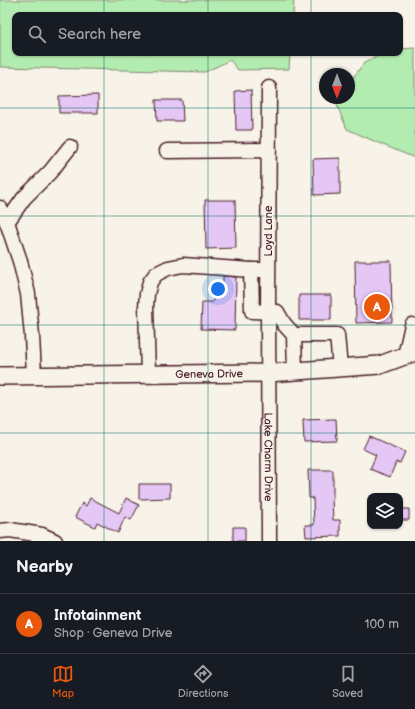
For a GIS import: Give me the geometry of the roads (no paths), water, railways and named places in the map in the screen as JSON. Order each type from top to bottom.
[{"type":"main road","name":"Geneva Drive","points":[[0,376],[268,373],[380,365],[410,354]]},
{"type":"street","name":"Loyd Lane","points":[[268,373],[269,88]]},
{"type":"street","points":[[7,222],[24,198],[50,172],[70,148]]},
{"type":"street","points":[[167,151],[269,150]]},
{"type":"street","points":[[0,208],[7,222],[20,261],[28,294],[34,375]]},
{"type":"street","points":[[148,374],[146,294],[150,282],[156,274],[168,268],[184,265],[268,270]]},
{"type":"street","points":[[252,270],[252,311],[277,312],[284,324],[294,335],[295,371]]},
{"type":"street","points":[[410,354],[412,325],[415,327]]},
{"type":"street","points":[[294,335],[337,336],[340,368]]},
{"type":"street","name":"Lake Charm Drive","points":[[268,373],[269,541]]},
{"type":"street","points":[[0,531],[10,530],[42,535],[54,541]]},
{"type":"place","name":"Infotainment","points":[[377,307]]}]
